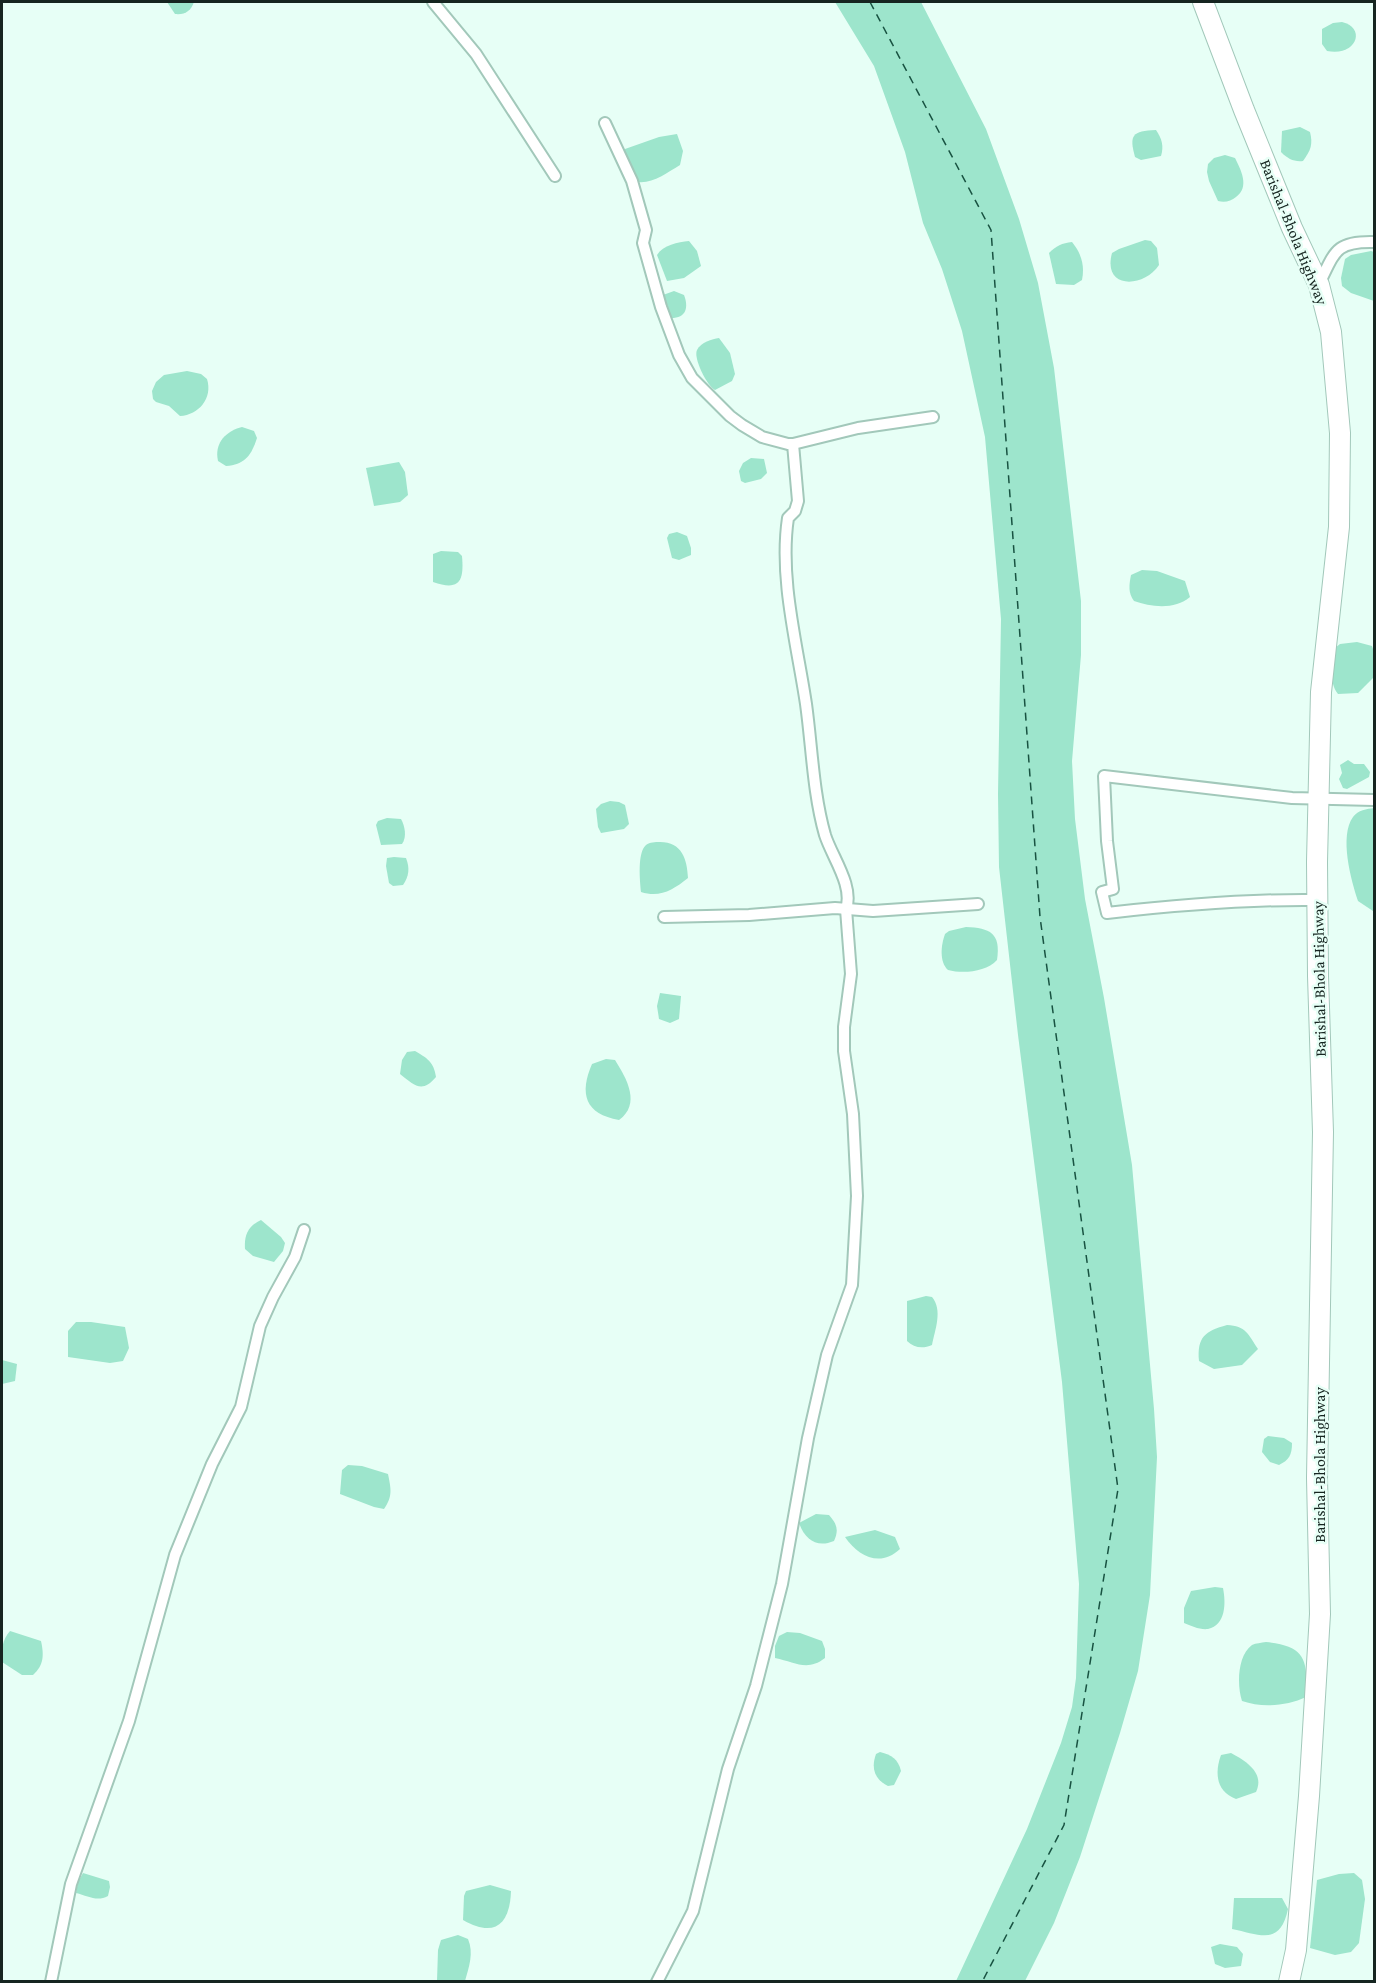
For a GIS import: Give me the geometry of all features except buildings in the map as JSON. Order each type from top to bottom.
[{"type":"highway","name":"Barishal-Bhola Highway","points":[[1203,2],[1292,228],[1319,285],[1331,332],[1341,472],[1339,527],[1321,692],[1318,800],[1317,976],[1323,1132],[1317,1478],[1320,1614],[1310,1796],[1296,1950],[1289,1982]]},
{"type":"street","points":[[433,2],[476,54],[555,176]]},
{"type":"street","points":[[605,123],[632,181],[646,230],[643,243],[661,307],[679,355],[692,378],[730,416],[762,437],[788,444],[858,428],[933,417]]},
{"type":"street","points":[[1319,285],[1332,257],[1341,246],[1356,242],[1374,242]]},
{"type":"street","points":[[657,1982],[693,1911],[728,1769],[756,1686],[782,1584],[808,1438],[827,1355],[852,1285],[857,1196],[853,1114],[844,1050],[844,1027],[851,974],[846,909],[848,900],[846,884],[825,834],[817,794],[787,584],[784,545],[788,518],[795,512],[798,501],[793,444]]},
{"type":"street","points":[[1317,900],[1221,902],[1107,913],[1102,892],[1113,889],[1107,841],[1105,776],[1292,798],[1374,800]]},
{"type":"street","points":[[664,917],[846,909],[896,910],[978,904]]},
{"type":"street","points":[[51,1982],[71,1884],[129,1721],[175,1555],[212,1464],[241,1407],[260,1326],[295,1257],[304,1230]]},
{"type":"shaded area","points":[[167,2],[194,2],[187,12],[175,14]]},
{"type":"shaded area","points":[[835,2],[921,2],[986,129],[1019,219],[1038,283],[1054,368],[1081,601],[1081,655],[1072,761],[1075,819],[1085,899],[1132,1165],[1157,1457],[1150,1595],[1138,1671],[1080,1857],[1054,1923],[1025,1981],[956,1981],[1027,1829],[1061,1743],[1072,1707],[1076,1678],[1079,1584],[1062,1382],[999,867],[1001,619],[985,437],[962,331],[942,269],[923,223],[905,152],[874,66]]},
{"type":"shaded area","points":[[1342,22],[1350,25],[1354,30],[1355,41],[1345,50],[1327,51],[1322,44],[1322,29],[1333,23]]},
{"type":"shaded area","points":[[1300,127],[1310,132],[1311,147],[1303,161],[1291,160],[1281,152],[1282,131]]},
{"type":"shaded area","points":[[1156,130],[1162,143],[1161,156],[1141,160],[1135,157],[1132,144],[1134,136],[1137,133]]},
{"type":"shaded area","points":[[677,134],[683,151],[680,165],[651,181],[633,181],[622,157],[625,149],[659,137]]},
{"type":"shaded area","points":[[1225,155],[1235,158],[1242,173],[1243,188],[1236,197],[1223,202],[1218,201],[1207,172],[1208,164],[1214,158]]},
{"type":"shaded area","points":[[1145,240],[1151,241],[1157,248],[1159,265],[1144,278],[1126,282],[1119,279],[1113,274],[1112,253]]},
{"type":"shaded area","points":[[689,241],[697,251],[701,266],[684,278],[667,281],[657,255],[667,246]]},
{"type":"shaded area","points":[[1072,242],[1081,260],[1082,280],[1074,285],[1056,284],[1049,253],[1059,245]]},
{"type":"shaded area","points":[[1374,252],[1374,301],[1351,293],[1342,286],[1341,278],[1345,259],[1351,255]]},
{"type":"shaded area","points":[[674,291],[684,295],[686,308],[683,315],[669,318],[663,295]]},
{"type":"shaded area","points":[[719,338],[730,353],[735,374],[732,381],[715,390],[702,372],[696,354],[704,343]]},
{"type":"shaded area","points":[[187,371],[201,374],[207,379],[208,393],[198,409],[180,416],[169,406],[156,402],[152,391],[156,382],[164,375]]},
{"type":"shaded area","points":[[242,427],[254,431],[257,438],[255,444],[243,461],[226,466],[218,461],[220,443],[231,431]]},
{"type":"shaded area","points":[[751,458],[764,459],[767,473],[761,479],[745,483],[741,481],[739,471],[743,463]]},
{"type":"shaded area","points":[[399,462],[405,472],[408,495],[400,502],[374,506],[366,468]]},
{"type":"shaded area","points":[[677,532],[687,536],[691,548],[691,555],[679,560],[672,558],[667,538],[669,534]]},
{"type":"shaded area","points":[[441,551],[458,552],[462,556],[461,577],[455,584],[442,585],[433,582],[433,554]]},
{"type":"shaded area","points":[[1142,570],[1157,571],[1185,581],[1190,597],[1170,606],[1148,605],[1134,601],[1130,589],[1131,575]]},
{"type":"shaded area","points":[[1357,642],[1372,646],[1374,652],[1373,678],[1358,693],[1338,694],[1332,678],[1335,648],[1340,644]]},
{"type":"shaded area","points":[[1348,760],[1354,764],[1364,764],[1370,772],[1369,777],[1347,789],[1343,788],[1339,779],[1342,773],[1340,765]]},
{"type":"shaded area","points":[[610,801],[625,805],[629,824],[624,829],[601,833],[596,809],[601,804]]},
{"type":"shaded area","points":[[1374,808],[1373,911],[1358,901],[1348,858],[1347,835],[1349,825],[1355,815],[1360,811]]},
{"type":"shaded area","points":[[387,818],[401,819],[405,832],[402,844],[381,845],[376,825],[378,821]]},
{"type":"shaded area","points":[[649,843],[667,843],[678,848],[685,858],[688,878],[666,892],[648,894],[641,892],[640,867],[643,849]]},
{"type":"shaded area","points":[[387,858],[406,858],[408,872],[403,885],[393,886],[389,883]]},
{"type":"shaded area","points":[[966,927],[982,929],[992,934],[997,944],[997,960],[987,967],[974,971],[948,970],[943,963],[942,953],[945,934]]},
{"type":"shaded area","points":[[660,993],[681,996],[679,1019],[670,1023],[659,1019],[657,1006]]},
{"type":"shaded area","points":[[415,1051],[429,1061],[434,1068],[436,1077],[426,1085],[418,1086],[400,1074],[402,1060],[407,1052]]},
{"type":"shaded area","points":[[606,1059],[615,1060],[630,1091],[629,1107],[626,1114],[619,1120],[592,1108],[586,1093],[592,1064]]},
{"type":"shaded area","points":[[261,1220],[285,1243],[283,1251],[274,1262],[253,1256],[245,1249],[248,1231]]},
{"type":"shaded area","points":[[926,1296],[932,1297],[938,1314],[932,1345],[919,1347],[907,1341],[907,1301]]},
{"type":"shaded area","points":[[76,1322],[125,1327],[129,1348],[123,1361],[110,1363],[68,1357],[68,1331]]},
{"type":"shaded area","points":[[1227,1325],[1243,1329],[1258,1349],[1242,1365],[1214,1369],[1199,1361],[1199,1346],[1208,1333]]},
{"type":"shaded area","points":[[2,1360],[17,1364],[15,1381],[2,1384]]},
{"type":"shaded area","points":[[1268,1436],[1284,1438],[1292,1443],[1289,1457],[1279,1465],[1270,1462],[1262,1452],[1264,1439]]},
{"type":"shaded area","points":[[348,1465],[362,1466],[388,1474],[391,1492],[384,1509],[340,1494],[342,1470]]},
{"type":"shaded area","points":[[816,1514],[829,1515],[834,1521],[837,1530],[834,1541],[817,1543],[805,1534],[799,1523]]},
{"type":"shaded area","points":[[875,1530],[895,1537],[900,1549],[892,1555],[877,1559],[856,1550],[845,1537]]},
{"type":"shaded area","points":[[1223,1588],[1224,1594],[1223,1613],[1218,1623],[1214,1627],[1205,1629],[1184,1623],[1184,1608],[1191,1591]]},
{"type":"shaded area","points":[[10,1631],[41,1641],[42,1660],[33,1675],[22,1675],[2,1662],[5,1638]]},
{"type":"shaded area","points":[[787,1632],[800,1633],[822,1641],[825,1658],[807,1665],[775,1658],[775,1646],[779,1636]]},
{"type":"shaded area","points":[[1266,1642],[1289,1647],[1302,1657],[1306,1673],[1306,1697],[1274,1705],[1258,1705],[1242,1701],[1239,1680],[1243,1656],[1252,1645]]},
{"type":"shaded area","points":[[880,1752],[894,1758],[900,1767],[901,1771],[894,1785],[888,1786],[883,1783],[875,1773],[876,1754]]},
{"type":"shaded area","points":[[1231,1753],[1248,1764],[1256,1773],[1258,1785],[1256,1792],[1236,1799],[1221,1787],[1218,1769],[1221,1755]]},
{"type":"shaded area","points":[[83,1873],[109,1881],[108,1896],[96,1898],[76,1893]]},
{"type":"shaded area","points":[[1354,1873],[1362,1880],[1365,1899],[1359,1943],[1351,1952],[1335,1955],[1310,1948],[1317,1880],[1339,1874]]},
{"type":"shaded area","points":[[490,1885],[511,1891],[510,1903],[504,1920],[492,1928],[483,1928],[463,1920],[466,1891]]},
{"type":"shaded area","points":[[1234,1898],[1282,1898],[1288,1909],[1280,1929],[1268,1935],[1260,1935],[1232,1929]]},
{"type":"shaded area","points":[[458,1935],[468,1939],[471,1950],[465,1981],[437,1981],[438,1950],[441,1940]]},
{"type":"shaded area","points":[[1220,1944],[1237,1947],[1243,1954],[1241,1966],[1225,1968],[1215,1964],[1211,1947]]},
{"type":"ferry route","points":[[870,2],[991,230],[1040,917],[1118,1489],[1064,1825],[982,1982]]}]
